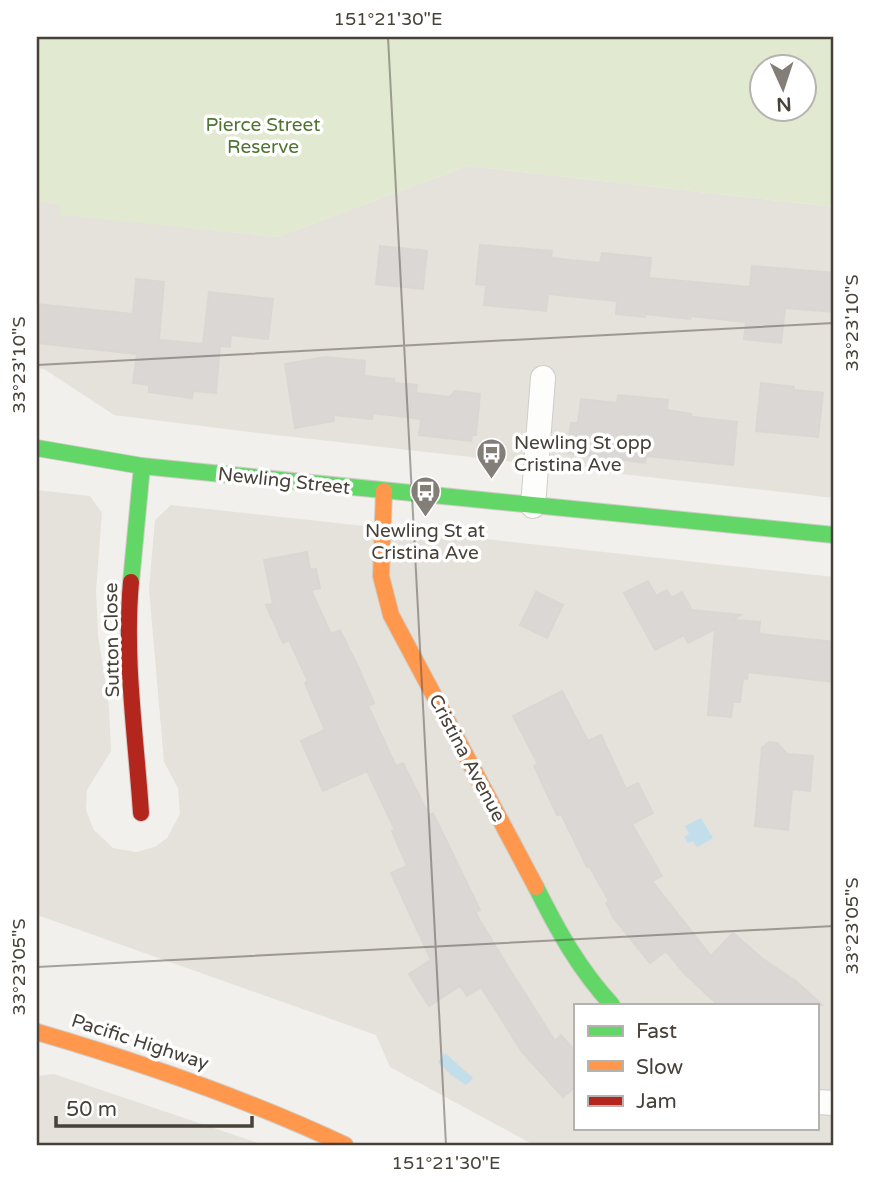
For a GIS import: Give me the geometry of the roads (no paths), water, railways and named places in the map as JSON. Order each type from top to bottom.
[{"type":"street","points":[[533,506],[543,377]]},
{"type":"street","name":"Newling Street","points":[[37,448],[142,466],[834,535]]},
{"type":"street","name":"Sutton Close","points":[[141,813],[129,609],[142,466]]},
{"type":"street","name":"Cristina Avenue","points":[[384,491],[381,576],[391,615],[565,943],[588,979],[611,1004]]},
{"type":"street","name":"Pacific Highway","points":[[37,1032],[140,1062],[228,1093],[345,1145]]},
{"type":"water","points":[[701,818],[713,838],[697,847],[693,841],[688,843],[684,837],[689,834],[685,826]]},
{"type":"water","points":[[445,1053],[473,1078],[466,1085],[438,1062]]},
{"type":"place","name":"Newling St opp Cristina Ave","points":[[491,481]]},
{"type":"place","name":"Newling St at Cristina Ave","points":[[425,519]]},
{"type":"park label","name":"Pierce Street Reserve","points":[[263,136]]}]
